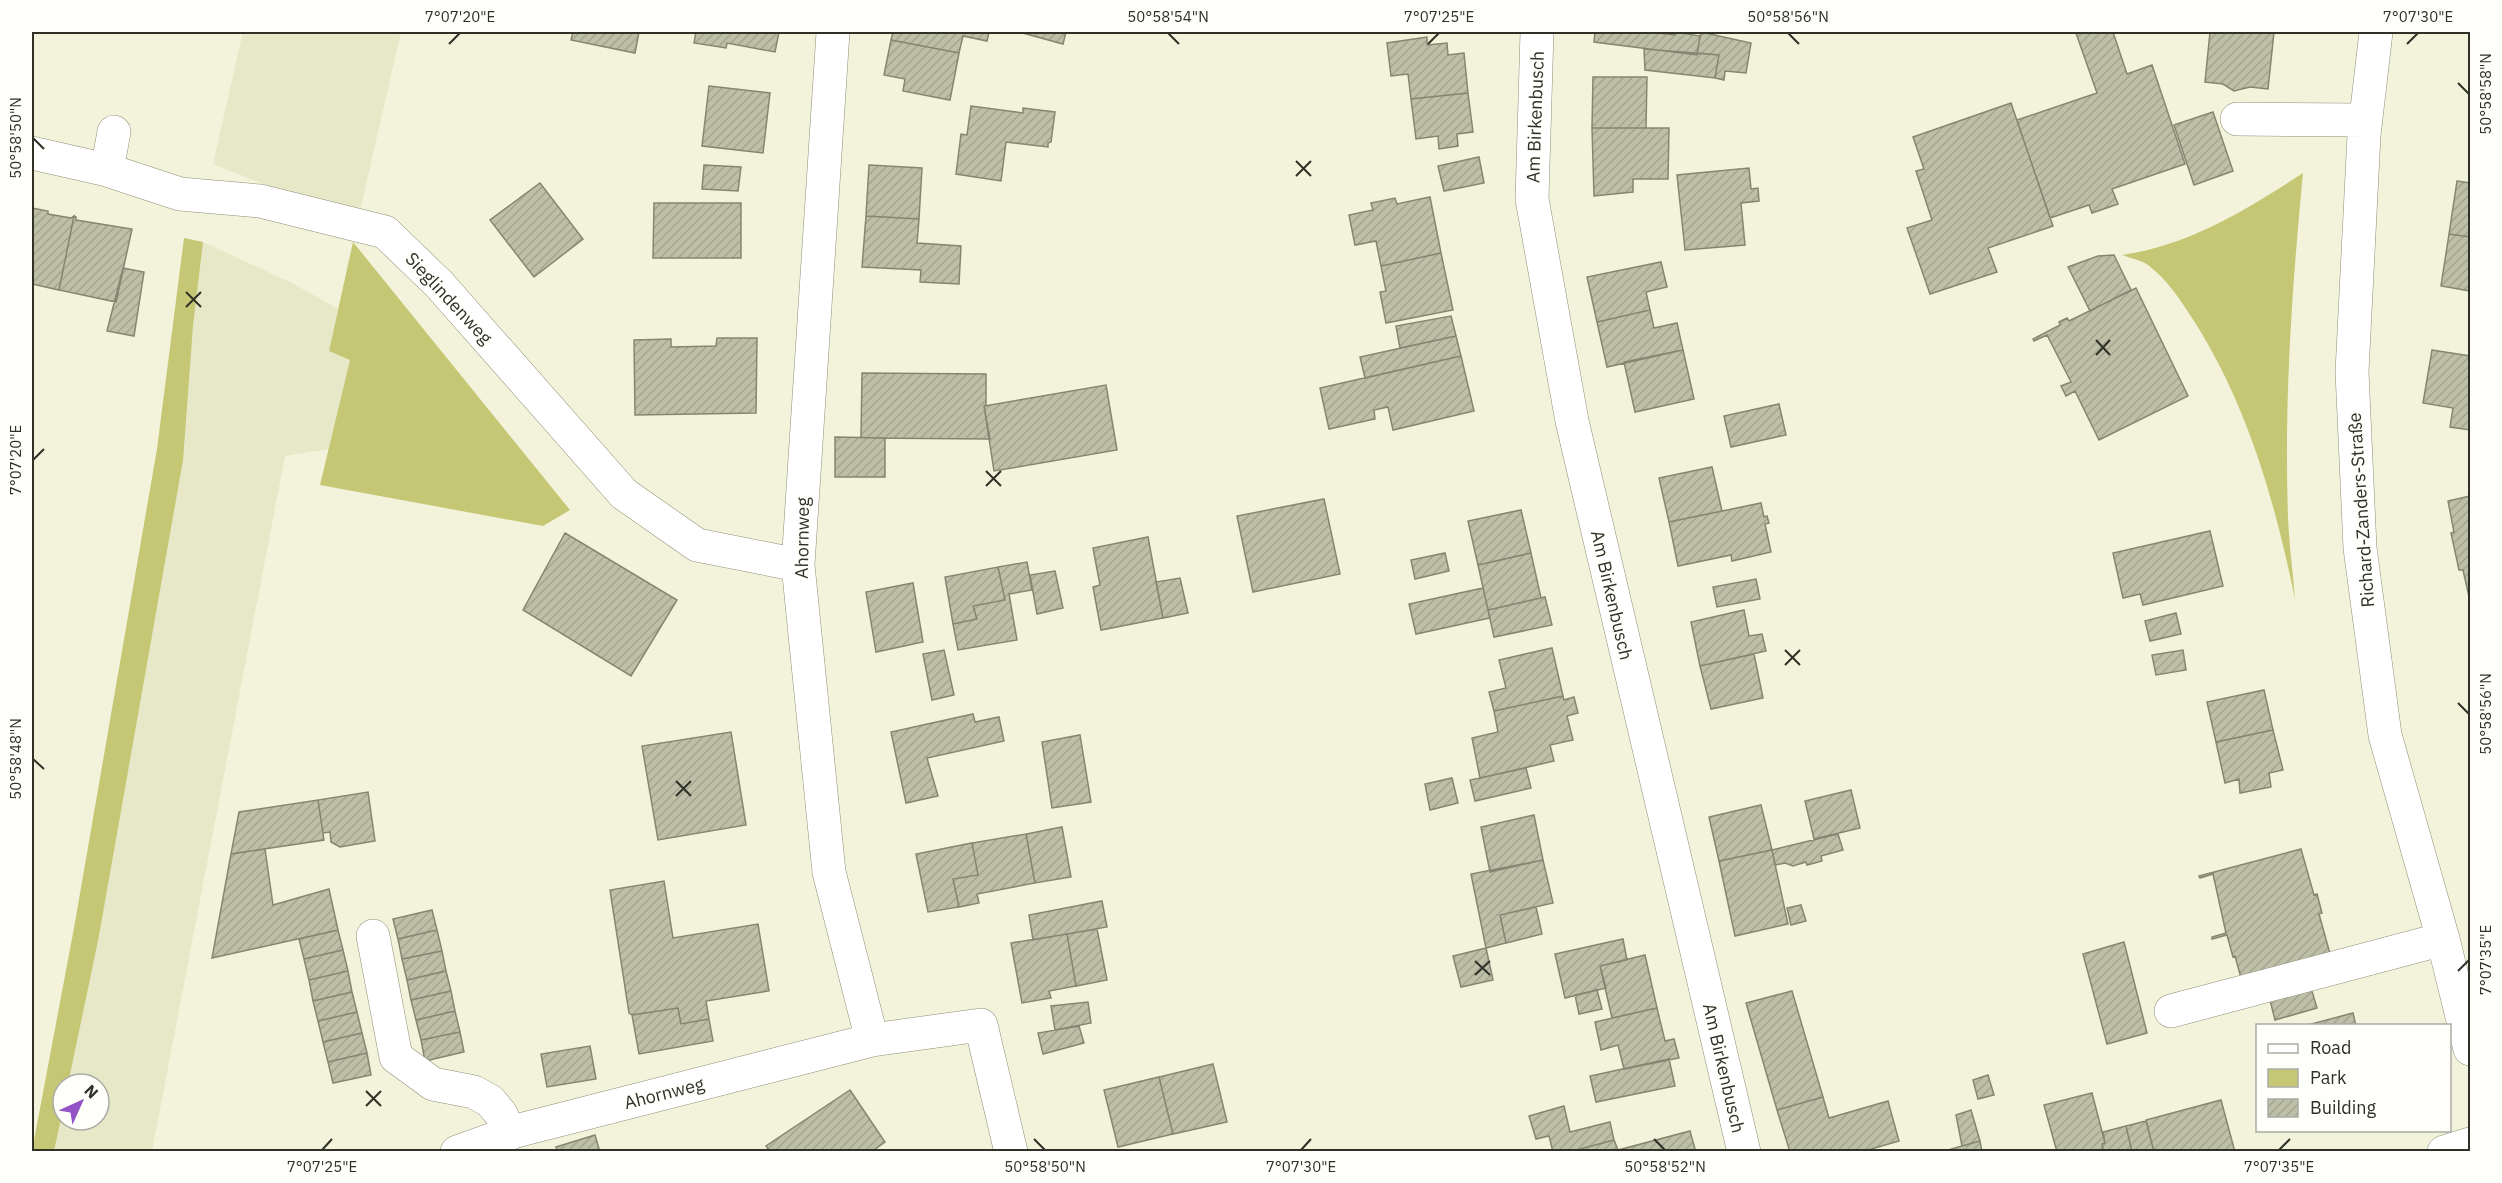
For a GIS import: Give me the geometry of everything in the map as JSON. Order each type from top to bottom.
[{"type":"street","name":"Ahornweg","points":[[832,32],[798,565],[829,872],[872,1040]]},
{"type":"street","name":"Am Birkenbusch","points":[[1537,32],[1532,200],[1572,421],[1744,1152]]},
{"type":"street","name":"Richard-Zanders-Straße","points":[[2376,32],[2366,120],[2352,372],[2360,548],[2385,735],[2443,939],[2470,1049]]},
{"type":"street","points":[[2237,119],[2366,120]]},
{"type":"street","points":[[107,170],[114,132]]},
{"type":"street","name":"Sieglindenweg","points":[[32,153],[107,170],[180,194],[260,201],[385,232],[439,284],[624,494],[697,545],[798,565]]},
{"type":"street","points":[[373,936],[396,1056],[433,1084],[474,1092],[490,1101],[501,1114],[515,1139]]},
{"type":"street","points":[[2171,1011],[2443,939]]},
{"type":"street","name":"Ahornweg","points":[[457,1152],[515,1139],[872,1040],[981,1025],[1011,1152]]},
{"type":"street","points":[[2444,1152],[2470,1144]]},
{"type":"shaded area","points":[[243,32],[401,32],[356,228],[294,196],[213,164]]},
{"type":"shaded area","points":[[203,242],[292,283],[338,309],[329,351],[351,359],[329,449],[285,456],[152,1151],[54,1152],[58,1132],[111,1132],[111,1072],[71,1072],[98,941],[193,326]]},
{"type":"green space","points":[[2303,173],[2292,302],[2287,431],[2288,517],[2295,599],[2278,527],[2257,455],[2230,387],[2213,353],[2174,291],[2162,277],[2145,263],[2122,255],[2171,243],[2217,224]]},
{"type":"green space","points":[[184,238],[203,242],[193,326],[183,460],[98,941],[71,1072],[51,1072],[51,1132],[58,1132],[54,1151],[32,1151],[74,928],[157,449]]},
{"type":"green space","points":[[353,242],[570,510],[543,526],[320,485],[350,360],[329,351]]},
{"type":"building","points":[[573,32],[639,32],[635,53],[571,40]]},
{"type":"building","points":[[696,32],[779,32],[775,52],[727,43],[726,48],[694,43]]},
{"type":"building","points":[[893,32],[989,32],[987,41],[963,36],[959,53],[891,40]]},
{"type":"building","points":[[1019,32],[1066,32],[1063,44]]},
{"type":"building","points":[[1595,32],[1649,32],[1675,35],[1676,32],[1700,36],[1697,55],[1594,42]]},
{"type":"building","points":[[1701,32],[1751,43],[1746,73],[1725,71],[1724,80],[1715,78],[1719,55],[1697,53]]},
{"type":"building","points":[[2113,32],[2127,74],[2152,65],[2185,164],[2112,189],[2118,204],[2092,213],[2089,205],[2050,218],[2017,120],[2097,93],[2076,33]]},
{"type":"building","points":[[2210,32],[2274,32],[2268,89],[2250,87],[2234,91],[2223,84],[2205,82]]},
{"type":"building","points":[[1427,37],[1427,45],[1447,43],[1448,55],[1464,53],[1468,93],[1411,99],[1408,74],[1391,76],[1387,43]]},
{"type":"building","points":[[891,40],[959,53],[950,100],[903,91],[905,79],[884,75]]},
{"type":"building","points":[[1644,49],[1719,55],[1715,78],[1645,70]]},
{"type":"building","points":[[1593,77],[1647,77],[1646,128],[1592,128]]},
{"type":"building","points":[[709,86],[770,93],[763,153],[702,146]]},
{"type":"building","points":[[1468,93],[1473,132],[1457,134],[1458,146],[1439,149],[1438,136],[1416,139],[1411,99]]},
{"type":"building","points":[[2011,103],[2053,226],[1988,248],[1997,272],[1930,294],[1907,228],[1932,220],[1916,171],[1924,169],[1913,137]]},
{"type":"building","points":[[971,106],[1023,113],[1023,108],[1055,112],[1051,142],[1048,143],[1048,147],[1006,142],[1001,181],[956,174],[961,134],[967,135]]},
{"type":"building","points":[[2213,112],[2233,171],[2194,185],[2174,125]]},
{"type":"building","points":[[1592,128],[1669,128],[1668,179],[1633,179],[1633,192],[1594,196]]},
{"type":"building","points":[[1479,157],[1484,183],[1444,191],[1438,166]]},
{"type":"building","points":[[704,165],[741,167],[738,191],[702,189]]},
{"type":"building","points":[[869,165],[922,168],[919,219],[866,216]]},
{"type":"building","points":[[1749,168],[1751,189],[1758,188],[1759,201],[1741,203],[1745,245],[1685,250],[1677,175]]},
{"type":"building","points":[[2457,181],[2470,183],[2470,237],[2449,234]]},
{"type":"building","points":[[540,183],[583,239],[534,277],[490,220]]},
{"type":"building","points":[[1430,197],[1441,253],[1381,266],[1376,241],[1355,245],[1349,215],[1373,210],[1371,203],[1395,198],[1397,204]]},
{"type":"building","points":[[654,203],[741,203],[741,258],[653,258]]},
{"type":"building","points":[[32,208],[48,211],[48,214],[71,218],[74,216],[59,290],[32,284]]},
{"type":"building","points":[[74,216],[76,220],[132,229],[116,302],[59,290]]},
{"type":"building","points":[[866,216],[919,219],[917,243],[961,246],[959,284],[920,282],[921,270],[862,267]]},
{"type":"building","points":[[2449,234],[2470,237],[2470,291],[2441,286]]},
{"type":"building","points":[[1441,253],[1453,310],[1386,323],[1380,292],[1386,291],[1381,266]]},
{"type":"building","points":[[2114,255],[2131,290],[2090,311],[2068,267],[2098,256]]},
{"type":"building","points":[[1661,262],[1667,287],[1646,292],[1650,310],[1597,322],[1587,277]]},
{"type":"building","points":[[123,268],[144,272],[134,336],[107,331]]},
{"type":"building","points":[[2136,288],[2188,396],[2099,440],[2075,391],[2066,396],[2061,386],[2071,382],[2047,335],[2034,341],[2033,339],[2060,325],[2059,322],[2067,318],[2069,321]]},
{"type":"building","points":[[1650,310],[1654,328],[1677,323],[1683,350],[1607,367],[1597,322]]},
{"type":"building","points":[[1451,316],[1456,336],[1400,348],[1396,326]]},
{"type":"building","points":[[1456,336],[1461,356],[1365,378],[1360,357]]},
{"type":"building","points":[[717,338],[757,338],[756,413],[635,415],[634,340],[671,339],[671,347],[716,346]]},
{"type":"building","points":[[1683,350],[1694,399],[1635,412],[1624,362]]},
{"type":"building","points":[[2432,350],[2470,356],[2470,430],[2450,427],[2453,408],[2423,403]]},
{"type":"building","points":[[1461,356],[1474,411],[1393,430],[1388,407],[1374,410],[1375,419],[1329,429],[1320,388]]},
{"type":"building","points":[[862,373],[986,374],[986,405],[984,406],[990,439],[861,438]]},
{"type":"building","points":[[1106,385],[1117,450],[994,471],[984,406]]},
{"type":"building","points":[[1779,404],[1786,435],[1731,447],[1724,416]]},
{"type":"building","points":[[835,437],[885,438],[885,477],[835,477]]},
{"type":"building","points":[[1712,467],[1722,511],[1669,522],[1659,478]]},
{"type":"building","points":[[2470,496],[2470,601],[2463,570],[2459,570],[2451,533],[2454,532],[2448,501]]},
{"type":"building","points":[[1324,499],[1340,574],[1253,592],[1237,516]]},
{"type":"building","points":[[1761,503],[1764,517],[1767,516],[1769,523],[1765,524],[1771,552],[1732,561],[1731,555],[1678,566],[1669,522]]},
{"type":"building","points":[[1521,510],[1531,553],[1478,565],[1468,521]]},
{"type":"building","points":[[2210,531],[2223,586],[2143,605],[2140,594],[2123,598],[2113,553]]},
{"type":"building","points":[[565,533],[677,600],[631,676],[523,610]]},
{"type":"building","points":[[1148,537],[1163,618],[1101,630],[1093,587],[1100,585],[1093,548]]},
{"type":"building","points":[[1445,553],[1449,571],[1415,579],[1411,560]]},
{"type":"building","points":[[1531,553],[1541,598],[1488,610],[1478,565]]},
{"type":"building","points":[[1027,562],[1032,590],[1009,594],[1017,640],[958,650],[953,624],[977,619],[973,606],[1005,600],[998,567]]},
{"type":"building","points":[[998,567],[1005,600],[973,606],[977,619],[953,624],[945,577]]},
{"type":"building","points":[[1055,571],[1063,608],[1037,614],[1030,575]]},
{"type":"building","points":[[1180,578],[1188,613],[1163,618],[1156,582]]},
{"type":"building","points":[[1756,579],[1760,599],[1717,607],[1713,587]]},
{"type":"building","points":[[913,583],[923,642],[876,652],[866,592]]},
{"type":"building","points":[[1483,588],[1490,618],[1416,634],[1409,604]]},
{"type":"building","points":[[1545,597],[1552,625],[1494,637],[1488,610]]},
{"type":"building","points":[[1744,610],[1749,636],[1762,634],[1766,651],[1700,666],[1691,622]]},
{"type":"building","points":[[2176,613],[2181,634],[2150,641],[2145,621]]},
{"type":"building","points":[[1552,648],[1563,696],[1494,711],[1489,692],[1506,688],[1499,660]]},
{"type":"building","points":[[944,650],[954,695],[932,700],[923,654]]},
{"type":"building","points":[[2183,650],[2186,670],[2156,675],[2152,655]]},
{"type":"building","points":[[1754,654],[1763,698],[1711,709],[1700,666]]},
{"type":"building","points":[[2264,690],[2273,730],[2216,742],[2207,702]]},
{"type":"building","points":[[1563,696],[1564,700],[1574,697],[1578,713],[1567,716],[1573,740],[1550,745],[1554,761],[1480,778],[1472,738],[1498,732],[1494,711]]},
{"type":"building","points":[[973,714],[975,722],[999,717],[1004,741],[927,758],[938,796],[906,803],[891,732]]},
{"type":"building","points":[[2273,730],[2283,770],[2269,773],[2271,787],[2240,793],[2239,779],[2225,783],[2216,742]]},
{"type":"building","points":[[731,732],[746,825],[658,840],[642,746]]},
{"type":"building","points":[[1080,735],[1091,802],[1052,808],[1042,742]]},
{"type":"building","points":[[1526,768],[1531,788],[1475,801],[1470,780]]},
{"type":"building","points":[[1452,778],[1458,803],[1430,810],[1425,784]]},
{"type":"building","points":[[1851,790],[1860,828],[1814,839],[1805,801]]},
{"type":"building","points":[[368,792],[375,841],[340,847],[331,842],[330,832],[323,833],[318,800]]},
{"type":"building","points":[[318,800],[324,840],[231,854],[239,812]]},
{"type":"building","points":[[1761,805],[1772,850],[1719,861],[1709,817]]},
{"type":"building","points":[[1534,815],[1543,860],[1490,872],[1481,827]]},
{"type":"building","points":[[1062,827],[1071,877],[1035,883],[1026,834]]},
{"type":"building","points":[[1026,834],[1035,883],[977,894],[979,903],[959,907],[953,879],[978,875],[972,843]]},
{"type":"building","points":[[1838,834],[1843,850],[1821,856],[1822,861],[1807,865],[1806,862],[1793,866],[1785,863],[1775,865],[1772,850]]},
{"type":"building","points":[[972,843],[978,875],[953,879],[959,907],[928,912],[916,854]]},
{"type":"building","points":[[265,849],[273,905],[329,889],[338,930],[212,958],[231,854]]},
{"type":"building","points":[[2301,849],[2314,895],[2317,894],[2322,913],[2319,914],[2332,961],[2243,985],[2227,935],[2212,939],[2212,937],[2226,933],[2213,874],[2200,878],[2199,876]]},
{"type":"building","points":[[1772,850],[1788,924],[1735,936],[1719,861]]},
{"type":"building","points":[[1543,860],[1553,903],[1500,915],[1506,943],[1486,948],[1471,874]]},
{"type":"building","points":[[664,881],[673,938],[758,924],[769,991],[706,1001],[709,1019],[681,1024],[678,1008],[632,1015],[629,1013],[610,890]]},
{"type":"building","points":[[1102,901],[1107,927],[1033,940],[1029,915]]},
{"type":"building","points":[[1801,905],[1806,921],[1791,925],[1787,908]]},
{"type":"building","points":[[1536,907],[1542,934],[1506,943],[1500,915]]},
{"type":"building","points":[[432,910],[437,930],[398,939],[393,919]]},
{"type":"building","points":[[1097,929],[1107,980],[1076,986],[1067,934]]},
{"type":"building","points":[[338,930],[343,950],[304,959],[299,939]]},
{"type":"building","points":[[437,930],[442,951],[402,959],[398,939]]},
{"type":"building","points":[[1067,934],[1076,986],[1049,991],[1051,998],[1022,1003],[1011,943]]},
{"type":"building","points":[[1623,939],[1627,960],[1600,966],[1606,988],[1565,998],[1555,954]]},
{"type":"building","points":[[2124,942],[2147,1033],[2107,1044],[2083,954]]},
{"type":"building","points":[[1486,948],[1493,980],[1461,987],[1453,956]]},
{"type":"building","points":[[343,950],[348,971],[309,980],[304,959]]},
{"type":"building","points":[[442,951],[446,971],[407,980],[402,959]]},
{"type":"building","points":[[1645,955],[1657,1008],[1612,1018],[1600,966]]},
{"type":"building","points":[[348,971],[352,992],[313,1001],[309,980]]},
{"type":"building","points":[[446,971],[451,991],[411,1000],[407,980]]},
{"type":"building","points":[[2311,988],[2317,1008],[2275,1020],[2270,1000]]},
{"type":"building","points":[[1597,990],[1602,1009],[1579,1014],[1575,995]]},
{"type":"building","points":[[451,991],[455,1011],[416,1020],[411,1000]]},
{"type":"building","points":[[1792,991],[1823,1097],[1777,1110],[1746,1003]]},
{"type":"building","points":[[352,992],[357,1012],[318,1021],[313,1001]]},
{"type":"building","points":[[1088,1002],[1091,1023],[1055,1030],[1051,1006]]},
{"type":"building","points":[[678,1008],[681,1024],[709,1019],[713,1041],[639,1054],[632,1015]]},
{"type":"building","points":[[1657,1008],[1665,1041],[1674,1039],[1679,1058],[1624,1069],[1618,1045],[1601,1050],[1595,1022]]},
{"type":"building","points":[[455,1011],[460,1032],[421,1040],[416,1020]]},
{"type":"building","points":[[357,1012],[362,1033],[323,1042],[318,1021]]},
{"type":"building","points":[[2353,1013],[2356,1024],[2312,1024]]},
{"type":"building","points":[[1079,1026],[1084,1043],[1043,1054],[1038,1033]]},
{"type":"building","points":[[460,1032],[464,1052],[425,1061],[421,1040]]},
{"type":"building","points":[[362,1033],[367,1053],[328,1062],[323,1042]]},
{"type":"building","points":[[590,1046],[596,1079],[547,1087],[541,1054]]},
{"type":"building","points":[[367,1053],[371,1075],[333,1083],[328,1062]]},
{"type":"building","points":[[1669,1059],[1675,1086],[1596,1102],[1590,1076]]},
{"type":"building","points":[[1213,1064],[1227,1122],[1173,1134],[1159,1077]]},
{"type":"building","points":[[1988,1075],[1994,1095],[1978,1099],[1973,1080]]},
{"type":"building","points":[[1159,1077],[1173,1134],[1118,1147],[1104,1090]]},
{"type":"building","points":[[850,1090],[885,1142],[871,1152],[770,1152],[766,1146]]},
{"type":"building","points":[[2092,1093],[2105,1143],[2102,1144],[2104,1152],[2057,1152],[2044,1105]]},
{"type":"building","points":[[1823,1097],[1829,1118],[1888,1101],[1899,1141],[1861,1152],[1790,1152],[1777,1110]]},
{"type":"building","points":[[2221,1100],[2235,1152],[2154,1152],[2146,1120]]},
{"type":"building","points":[[1564,1106],[1570,1132],[1610,1122],[1614,1140],[1569,1152],[1553,1152],[1549,1136],[1536,1139],[1529,1116]]},
{"type":"building","points":[[1971,1110],[1980,1141],[1962,1146],[1956,1115]]},
{"type":"building","points":[[2146,1121],[2154,1152],[2132,1152],[2126,1126]]},
{"type":"building","points":[[2126,1126],[2132,1152],[2104,1152],[2103,1132]]},
{"type":"building","points":[[1690,1131],[1695,1149],[1686,1152],[1580,1152],[1580,1149],[1614,1140],[1618,1150]]},
{"type":"building","points":[[595,1135],[600,1152],[558,1152],[556,1147]]},
{"type":"building","points":[[1980,1141],[1982,1152],[1941,1152],[1962,1146]]}]
